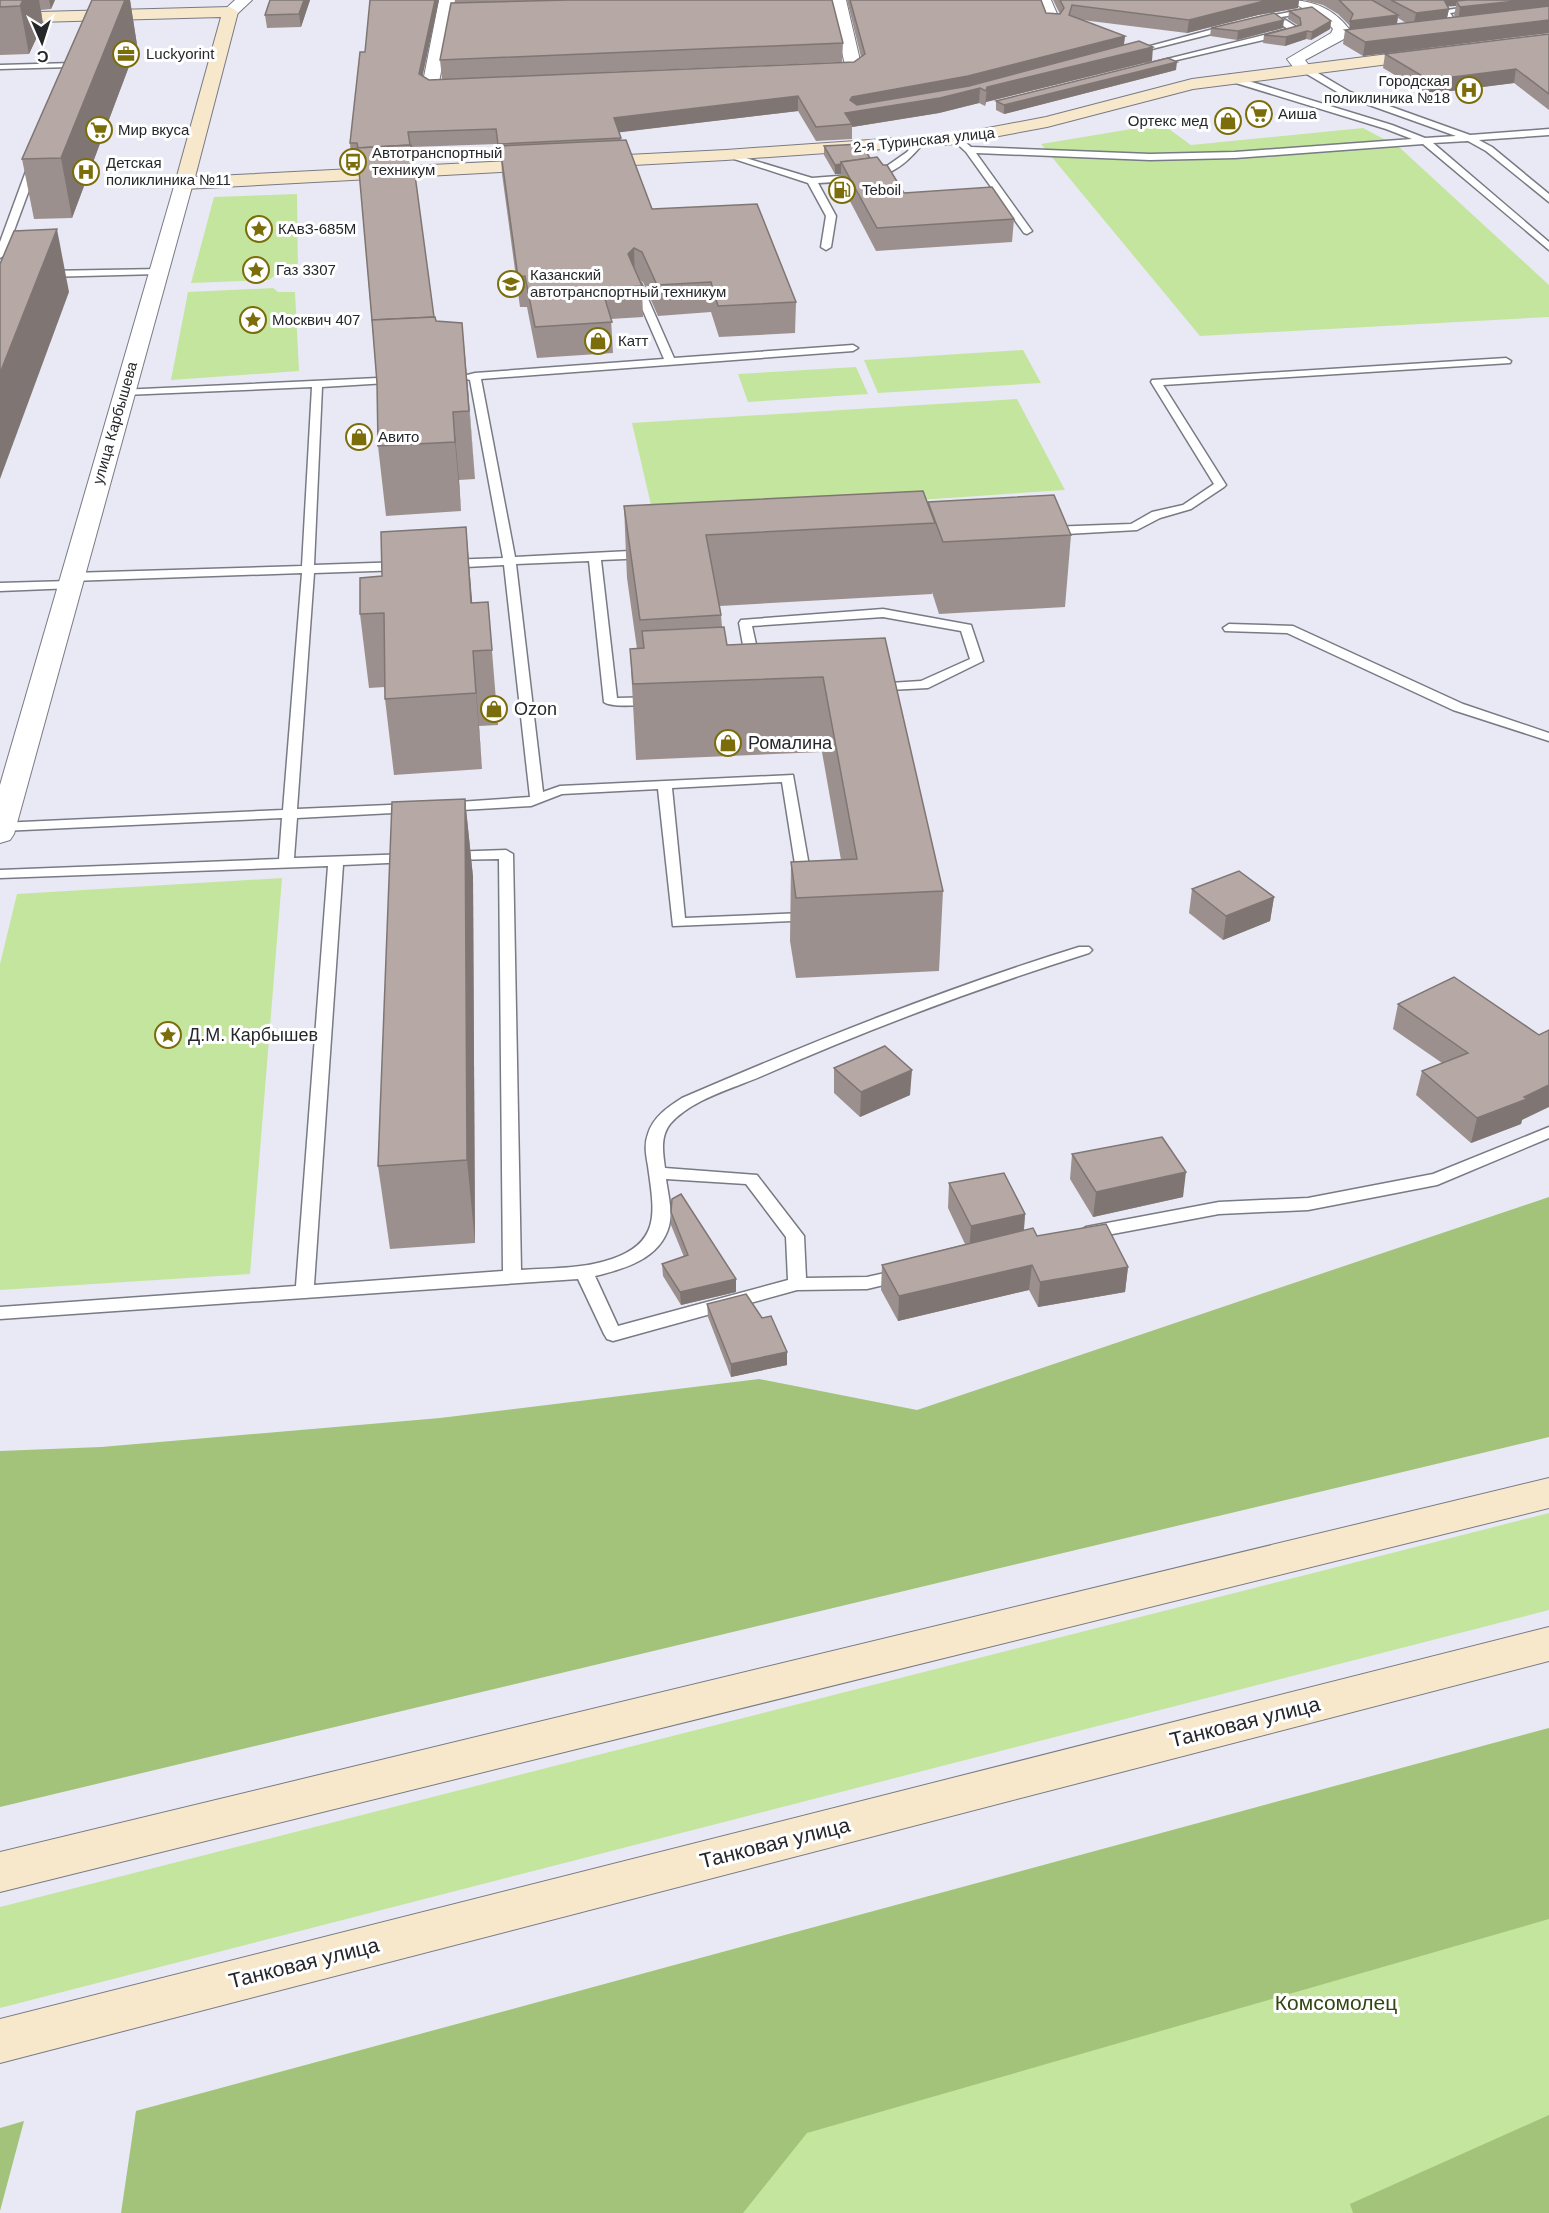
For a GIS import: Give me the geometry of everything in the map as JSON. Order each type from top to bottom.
[{"type":"street","points":[[0,17],[13,0]]},
{"type":"street","points":[[0,17],[88,21],[230,12],[244,0]]},
{"type":"street","points":[[1043,0],[1053,24]]},
{"type":"street","points":[[1296,0],[1333,19],[1341,29],[1338,36],[1295,59],[1303,68]]},
{"type":"street","points":[[795,72],[854,69],[835,4]]},
{"type":"street","points":[[450,9],[430,87],[489,85]]},
{"type":"street","name":"улица Карбышева","points":[[1,831],[230,12]]},
{"type":"street","name":"2-я Туринская улица","points":[[184,183],[919,143],[963,145],[1158,91],[1229,78],[1449,51]]},
{"type":"street","points":[[0,1872],[1549,1493]]},
{"type":"street","name":"Танковая улица","points":[[0,2041],[1549,1644]]},
{"type":"lane","points":[[1455,26],[1445,11],[1488,6]]},
{"type":"lane","points":[[1248,22],[1314,10]]},
{"type":"lane","points":[[1143,66],[1295,30],[1274,16]]},
{"type":"lane","points":[[1125,54],[1236,25]]},
{"type":"lane","points":[[1444,27],[1465,25]]},
{"type":"lane","points":[[1328,41],[1348,38]]},
{"type":"lane","points":[[66,75],[74,56]]},
{"type":"lane","points":[[0,67],[70,65]]},
{"type":"lane","points":[[1303,68],[1347,94],[1470,138],[1489,149],[1549,199]]},
{"type":"lane","points":[[1229,78],[1389,127],[1426,142],[1549,247]]},
{"type":"lane","points":[[963,145],[1150,157],[1235,155],[1549,132]]},
{"type":"lane","points":[[726,155],[812,181],[879,176],[910,154],[919,143]]},
{"type":"lane","points":[[963,145],[1027,231]]},
{"type":"lane","points":[[0,255],[36,157]]},
{"type":"lane","points":[[812,181],[831,216],[826,247]]},
{"type":"lane","points":[[30,275],[158,271]]},
{"type":"lane","points":[[636,283],[670,360]]},
{"type":"lane","points":[[453,377],[853,348]]},
{"type":"lane","points":[[1041,532],[1133,527],[1156,515],[1187,507],[1220,485],[1156,382],[1506,361]]},
{"type":"lane","points":[[475,376],[510,562],[537,799]]},
{"type":"lane","points":[[124,392],[408,380]]},
{"type":"lane","points":[[286,863],[292,814],[308,569],[317,385]]},
{"type":"lane","points":[[439,564],[657,554]]},
{"type":"lane","points":[[595,558],[611,702],[667,699]]},
{"type":"lane","points":[[0,587],[70,581],[415,565]]},
{"type":"lane","points":[[757,684],[745,623],[884,613],[967,628],[977,661],[923,686],[865,689]]},
{"type":"lane","points":[[1229,628],[1289,628],[1458,707],[1549,737]]},
{"type":"lane","points":[[1,831],[531,802],[560,790],[665,784],[788,778],[811,917],[678,923],[665,784]]},
{"type":"lane","points":[[0,874],[506,854],[512,1277]]},
{"type":"lane","points":[[305,1292],[336,861]]},
{"type":"lane","points":[[0,1312],[584,1272],[610,1268],[633,1257],[651,1243],[660,1226],[655,1138],[662,1123],[688,1102],[837,1037],[1010,973],[1084,950]]},
{"type":"lane","points":[[1063,1238],[1219,1208],[1308,1204],[1437,1179],[1549,1132]]},
{"type":"lane","points":[[657,1173],[751,1179],[795,1236],[797,1284]]},
{"type":"lane","points":[[584,1272],[613,1334],[797,1284],[867,1284],[925,1270]]},
{"type":"green space","points":[[1162,124],[1191,145],[1363,128],[1399,147],[1549,285],[1549,317],[1200,336],[1041,144]]},
{"type":"green space","points":[[297,194],[298,272],[278,273],[269,280],[191,283],[214,197]]},
{"type":"green space","points":[[273,288],[278,292],[295,292],[299,371],[171,380],[188,292]]},
{"type":"green space","points":[[1023,350],[1041,383],[878,393],[864,360]]},
{"type":"green space","points":[[856,367],[868,394],[748,402],[738,374]]},
{"type":"green space","points":[[1017,399],[1065,490],[654,518],[632,423]]},
{"type":"green space","points":[[282,878],[250,1274],[0,1290],[0,964],[17,894]]},
{"type":"green space","points":[[1549,1197],[1549,1437],[0,1807],[0,1451],[101,1447],[440,1418],[759,1379],[917,1410]]},
{"type":"green space","points":[[1549,1513],[1549,1610],[0,2008],[0,1907]]},
{"type":"green space","name":"Комсомолец","points":[[1549,1728],[1549,2213],[129,2213],[136,2111]]},
{"type":"green space","name":"Комсомолец","points":[[1549,1728],[1549,1919],[807,2133],[743,2213],[121,2213],[136,2111]]},
{"type":"green space","points":[[1549,2115],[1549,2213],[1353,2213],[1350,2204]]},
{"type":"green space","points":[[24,2121],[0,2211],[0,2128]]},
{"type":"building","points":[[0,0],[23,0],[20,6],[0,7]]},
{"type":"building","points":[[92,0],[125,0],[61,158],[22,159]]},
{"type":"building","points":[[270,0],[304,0],[299,14],[265,15]]},
{"type":"building","points":[[370,0],[435,0],[419,74],[429,80],[854,62],[865,54],[850,0],[1041,0],[1046,13],[1060,14],[1064,8],[1060,0],[1268,0],[1189,20],[1072,5],[1069,15],[1125,36],[968,76],[852,97],[850,100],[857,105],[969,86],[1139,41],[1153,47],[987,87],[986,91],[980,88],[940,98],[845,113],[852,124],[816,127],[798,96],[614,118],[621,138],[498,144],[496,129],[408,132],[410,145],[358,148],[357,143],[350,143],[360,52],[365,52]]},
{"type":"building","points":[[568,0],[832,0],[843,43],[440,60],[451,3]]},
{"type":"building","points":[[1339,0],[1372,0],[1398,15],[1350,21],[1353,14]]},
{"type":"building","points":[[1391,0],[1444,0],[1449,9],[1416,13]]},
{"type":"building","points":[[1525,0],[1460,7],[1456,1]]},
{"type":"building","points":[[1549,6],[1549,20],[1365,42],[1345,30]]},
{"type":"building","points":[[1312,7],[1331,21],[1312,32],[1307,31],[1286,37],[1264,35],[1301,25],[1300,18],[1289,11]]},
{"type":"building","points":[[1274,13],[1284,20],[1238,31],[1211,28]]},
{"type":"building","points":[[1549,34],[1549,94],[1516,69],[1429,80],[1385,54]]},
{"type":"building","points":[[1168,58],[1177,62],[1004,105],[996,101]]},
{"type":"building","points":[[626,140],[652,209],[757,204],[796,302],[718,306],[711,282],[657,285],[642,252],[634,248],[628,254],[642,286],[602,289],[612,322],[535,327],[525,276],[518,277],[500,146]]},
{"type":"building","points":[[861,144],[870,158],[835,165],[824,146]]},
{"type":"building","points":[[411,145],[434,317],[372,320],[357,148]]},
{"type":"building","points":[[877,157],[883,165],[887,165],[904,193],[992,187],[1014,219],[877,228],[841,162]]},
{"type":"building","points":[[57,229],[0,373],[0,264],[14,231]]},
{"type":"building","points":[[435,317],[436,321],[462,323],[469,411],[453,412],[455,442],[378,446],[377,383],[372,320]]},
{"type":"building","points":[[923,491],[935,523],[706,535],[721,615],[640,620],[624,506]]},
{"type":"building","points":[[1054,495],[1071,535],[943,542],[928,502]]},
{"type":"building","points":[[466,527],[471,603],[488,602],[492,650],[473,651],[476,693],[385,699],[384,613],[360,614],[360,578],[382,576],[381,532]]},
{"type":"building","points":[[724,627],[727,645],[885,638],[943,891],[796,898],[791,862],[857,859],[823,677],[633,684],[630,649],[644,648],[642,631]]},
{"type":"building","points":[[465,799],[467,1160],[378,1166],[392,802]]},
{"type":"building","points":[[1239,871],[1274,897],[1226,916],[1192,889]]},
{"type":"building","points":[[1454,977],[1539,1035],[1549,1030],[1549,1085],[1524,1097],[1527,1099],[1477,1118],[1422,1071],[1468,1053],[1398,1004]]},
{"type":"building","points":[[885,1046],[912,1070],[861,1092],[834,1068]]},
{"type":"building","points":[[1162,1137],[1186,1172],[1096,1192],[1072,1154]]},
{"type":"building","points":[[1004,1173],[1025,1214],[971,1226],[949,1183]]},
{"type":"building","points":[[681,1194],[736,1279],[680,1292],[662,1264],[688,1255],[671,1212],[672,1199]]},
{"type":"building","points":[[1106,1224],[1128,1267],[1040,1282],[1032,1265],[899,1296],[882,1265],[1033,1228],[1037,1236]]},
{"type":"building","points":[[746,1294],[762,1318],[771,1316],[787,1352],[731,1364],[707,1304]]},
{"type":"place","name":"Luckyorint","points":[[126,54]]},
{"type":"place","name":"Городская поликлиника №18","points":[[1469,90]]},
{"type":"place","name":"Аиша","points":[[1259,114]]},
{"type":"place","name":"Ортекс мед","points":[[1228,121]]},
{"type":"place","name":"Мир вкуса","points":[[99,130]]},
{"type":"place","name":"Автотранспортный техникум","points":[[353,162]]},
{"type":"place","name":"Детская поликлиника №11","points":[[86,172]]},
{"type":"place","name":"Teboil","points":[[842,190]]},
{"type":"place","name":"КАвЗ-685М","points":[[259,229]]},
{"type":"place","name":"Газ 3307","points":[[256,270]]},
{"type":"place","name":"Казанский автотранспортный техникум","points":[[511,284]]},
{"type":"place","name":"Москвич 407","points":[[253,320]]},
{"type":"place","name":"Катт","points":[[598,341]]},
{"type":"place","name":"Авито","points":[[359,437]]},
{"type":"place","name":"Ozon","points":[[494,709]]},
{"type":"place","name":"Ромалина","points":[[728,743]]},
{"type":"place","name":"Д.М. Карбышев","points":[[168,1035]]}]
